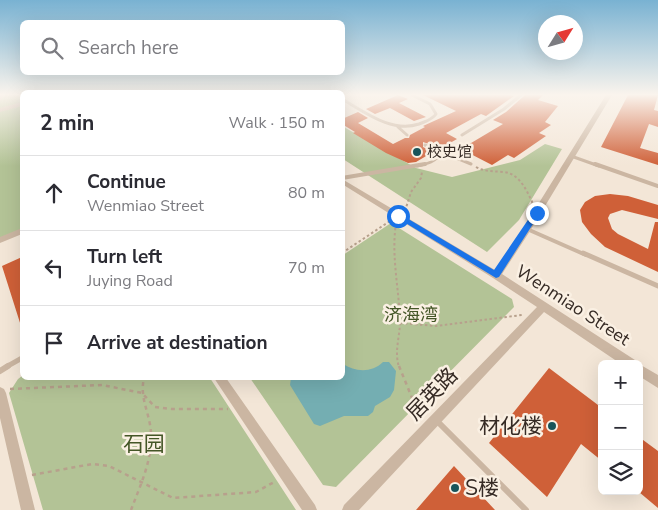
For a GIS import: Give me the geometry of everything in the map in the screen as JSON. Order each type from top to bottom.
[{"type":"street","points":[[496,275],[527,229],[594,119]]},
{"type":"street","name":"Wenmiao Street","points":[[345,182],[496,275],[540,310],[624,360]]},
{"type":"street","points":[[0,240],[20,232]]},
{"type":"street","name":"居英路","points":[[349,510],[540,310]]},
{"type":"street","name":"Wenmiao Street","points":[[643,372],[658,382]]},
{"type":"street","points":[[221,380],[310,510]]},
{"type":"street","points":[[5,391],[20,477],[28,510]]},
{"type":"lane","points":[[380,119],[398,127],[414,127],[431,119]]},
{"type":"lane","points":[[462,135],[489,119]]},
{"type":"lane","points":[[398,127],[407,136]]},
{"type":"lane","points":[[425,146],[471,164]]},
{"type":"lane","points":[[345,179],[421,166],[438,158],[441,152]]},
{"type":"lane","points":[[571,156],[658,186]]},
{"type":"lane","points":[[527,229],[658,286]]},
{"type":"lane","points":[[0,371],[20,359]]},
{"type":"lane","points":[[436,419],[526,510]]},
{"type":"path","points":[[471,164],[484,172],[508,173],[520,180],[537,213]]},
{"type":"path","points":[[345,251],[408,208],[411,193],[422,177],[421,166]]},
{"type":"path","points":[[398,216],[393,242],[400,323],[396,346],[398,365],[425,430]]},
{"type":"path","points":[[400,323],[436,326],[540,310]]},
{"type":"path","points":[[131,510],[150,453],[150,424],[143,405],[144,380]]},
{"type":"path","points":[[5,391],[102,385],[142,393],[155,407],[172,409],[241,408]]},
{"type":"path","points":[[20,477],[92,464],[109,466],[173,498],[256,492],[271,485],[285,474]]},
{"type":"green space","points":[[0,119],[20,119],[20,230],[0,238]]},
{"type":"green space","points":[[345,128],[416,168],[452,177],[520,160],[545,144],[562,149],[519,220],[487,252],[345,160]]},
{"type":"green space","name":"济海湾","points":[[391,223],[512,299],[514,307],[336,487],[323,485],[251,380],[345,380],[345,254]]},
{"type":"green space","name":"石园","points":[[20,378],[20,380],[211,380],[296,510],[43,510],[9,393]]},
{"type":"water","points":[[383,362],[389,362],[396,371],[394,390],[390,397],[375,406],[373,412],[368,416],[344,416],[320,426],[314,424],[290,385],[291,380],[345,380],[345,365],[358,370],[369,370]]},
{"type":"building","points":[[345,119],[366,119],[358,123],[393,144],[409,138],[410,135],[425,127],[423,126],[439,119],[472,119],[446,133],[457,139],[441,148],[423,142],[423,147],[433,152],[416,162],[408,163],[386,153],[353,133],[355,132],[345,126]]},
{"type":"building","points":[[548,119],[545,122],[551,125],[539,133],[546,136],[514,158],[508,155],[492,165],[461,149],[503,124],[493,120]]},
{"type":"building","points":[[616,119],[658,119],[658,127],[649,124],[640,148],[658,153],[658,165],[601,147]]},
{"type":"building","points":[[610,194],[628,196],[658,205],[658,219],[622,210],[610,214],[608,218],[612,229],[618,234],[648,249],[655,222],[658,222],[658,272],[605,247],[591,234],[582,222],[580,210],[585,202],[595,196]]},
{"type":"building","points":[[20,258],[20,323],[2,266]]},
{"type":"building","name":"材化楼","points":[[549,368],[598,405],[598,458],[581,444],[547,497],[489,443]]},
{"type":"building","points":[[643,440],[658,451],[658,508],[643,495]]},
{"type":"building","name":"S楼","points":[[454,466],[495,510],[416,510]]},
{"type":"place","name":"校史馆","points":[[417,152]]},
{"type":"place","name":"材化楼","points":[[552,426]]},
{"type":"place","name":"S楼","points":[[455,488]]},
{"type":"route","points":[[398,216],[496,275],[537,213]]}]
